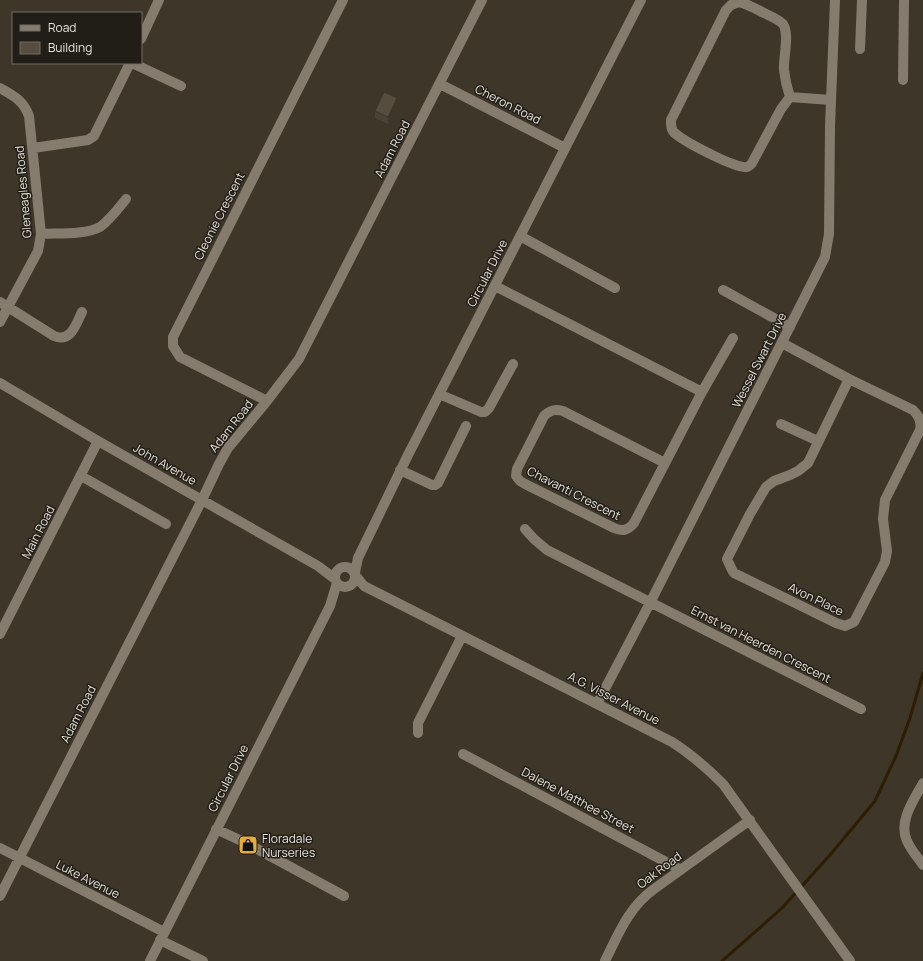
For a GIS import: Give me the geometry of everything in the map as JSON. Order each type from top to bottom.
[{"type":"street","points":[[142,37],[159,0]]},
{"type":"street","name":"Cleonie Crescent","points":[[267,401],[180,357],[173,346],[173,337],[343,0]]},
{"type":"street","name":"Adam Road","points":[[0,896],[219,464],[228,448],[267,401],[303,352],[482,0]]},
{"type":"street","name":"Circular Drive","points":[[355,574],[358,558],[400,470],[641,0]]},
{"type":"street","name":"Wessel Swart Drive","points":[[597,704],[821,267],[827,249],[829,234],[830,126],[835,0]]},
{"type":"street","points":[[860,49],[862,0]]},
{"type":"street","points":[[903,80],[904,0]]},
{"type":"street","points":[[739,2],[745,3],[778,20],[785,28],[786,43],[784,68],[790,97],[781,109],[752,163],[747,167],[740,167],[706,152],[675,134],[671,128],[671,120],[726,10],[731,5],[739,2]]},
{"type":"street","points":[[33,148],[88,140],[94,136],[130,64]]},
{"type":"street","points":[[133,64],[181,86]]},
{"type":"street","name":"Cheron Road","points":[[440,84],[565,148]]},
{"type":"street","name":"Gleneagles Road","points":[[0,88],[21,101],[29,116],[41,234],[38,251],[4,305],[0,322]]},
{"type":"street","points":[[790,97],[831,100]]},
{"type":"street","points":[[41,234],[93,230],[100,227],[108,220],[126,200]]},
{"type":"street","points":[[520,236],[615,288]]},
{"type":"street","points":[[494,286],[702,392]]},
{"type":"street","points":[[723,290],[790,327]]},
{"type":"street","points":[[4,305],[54,336],[63,338],[72,333],[82,312]]},
{"type":"street","name":"Chavanti Crescent","points":[[665,463],[569,414],[556,410],[550,411],[544,416],[517,469],[516,476],[525,484],[614,528],[621,531],[624,530],[634,523],[702,392],[733,338]]},
{"type":"street","name":"Avon Place","points":[[782,343],[849,379],[913,410],[921,418],[920,430],[884,503],[883,519],[886,551],[885,562],[854,622],[845,626],[836,624],[734,573],[727,562],[730,552],[763,490],[774,480],[790,475],[808,463],[849,379]]},
{"type":"street","points":[[439,394],[480,412],[485,412],[489,408],[513,364]]},
{"type":"street","name":"John Avenue","points":[[0,383],[98,441],[318,566],[336,581]]},
{"type":"street","points":[[781,424],[818,441]]},
{"type":"street","points":[[400,470],[432,486],[435,486],[438,483],[466,426]]},
{"type":"street","name":"Main Road","points":[[0,634],[98,441]]},
{"type":"street","points":[[80,476],[166,524]]},
{"type":"street","name":"Ernst van Heerden Crescent","points":[[525,529],[547,550],[861,709]]},
{"type":"street","points":[[342,567],[348,567],[355,574],[356,580],[349,586],[341,586],[336,581],[335,575],[342,567],[358,558]]},
{"type":"street","name":"John Avenue","points":[[318,566],[342,567]]},
{"type":"street","name":"A.G. Visser Avenue","points":[[355,574],[364,586]]},
{"type":"street","name":"Circular Drive","points":[[150,961],[330,606],[336,581]]},
{"type":"street","name":"Circular Drive","points":[[330,606],[349,586]]},
{"type":"street","name":"A.G. Visser Avenue","points":[[349,586],[364,586],[409,607],[462,636],[672,742],[689,754],[705,766],[722,784],[750,820],[850,961]]},
{"type":"street","points":[[418,733],[418,723],[462,636]]},
{"type":"street","name":"Dalene Matthee Street","points":[[462,754],[681,870]]},
{"type":"street","points":[[923,783],[908,812],[904,825],[905,836],[908,843],[923,865]]},
{"type":"street","name":"Oak Road","points":[[605,961],[627,917],[646,894],[750,820]]},
{"type":"street","points":[[216,829],[248,844],[344,896]]},
{"type":"street","name":"Luke Avenue","points":[[0,848],[162,936],[203,961]]},
{"type":"building","points":[[384,92],[397,98],[388,117],[375,111]]},
{"type":"waterway","points":[[722,961],[782,908],[830,855],[875,801],[896,756],[910,718],[923,673]]},
{"type":"place","name":"Floradale Nurseries","points":[[248,845]]}]
